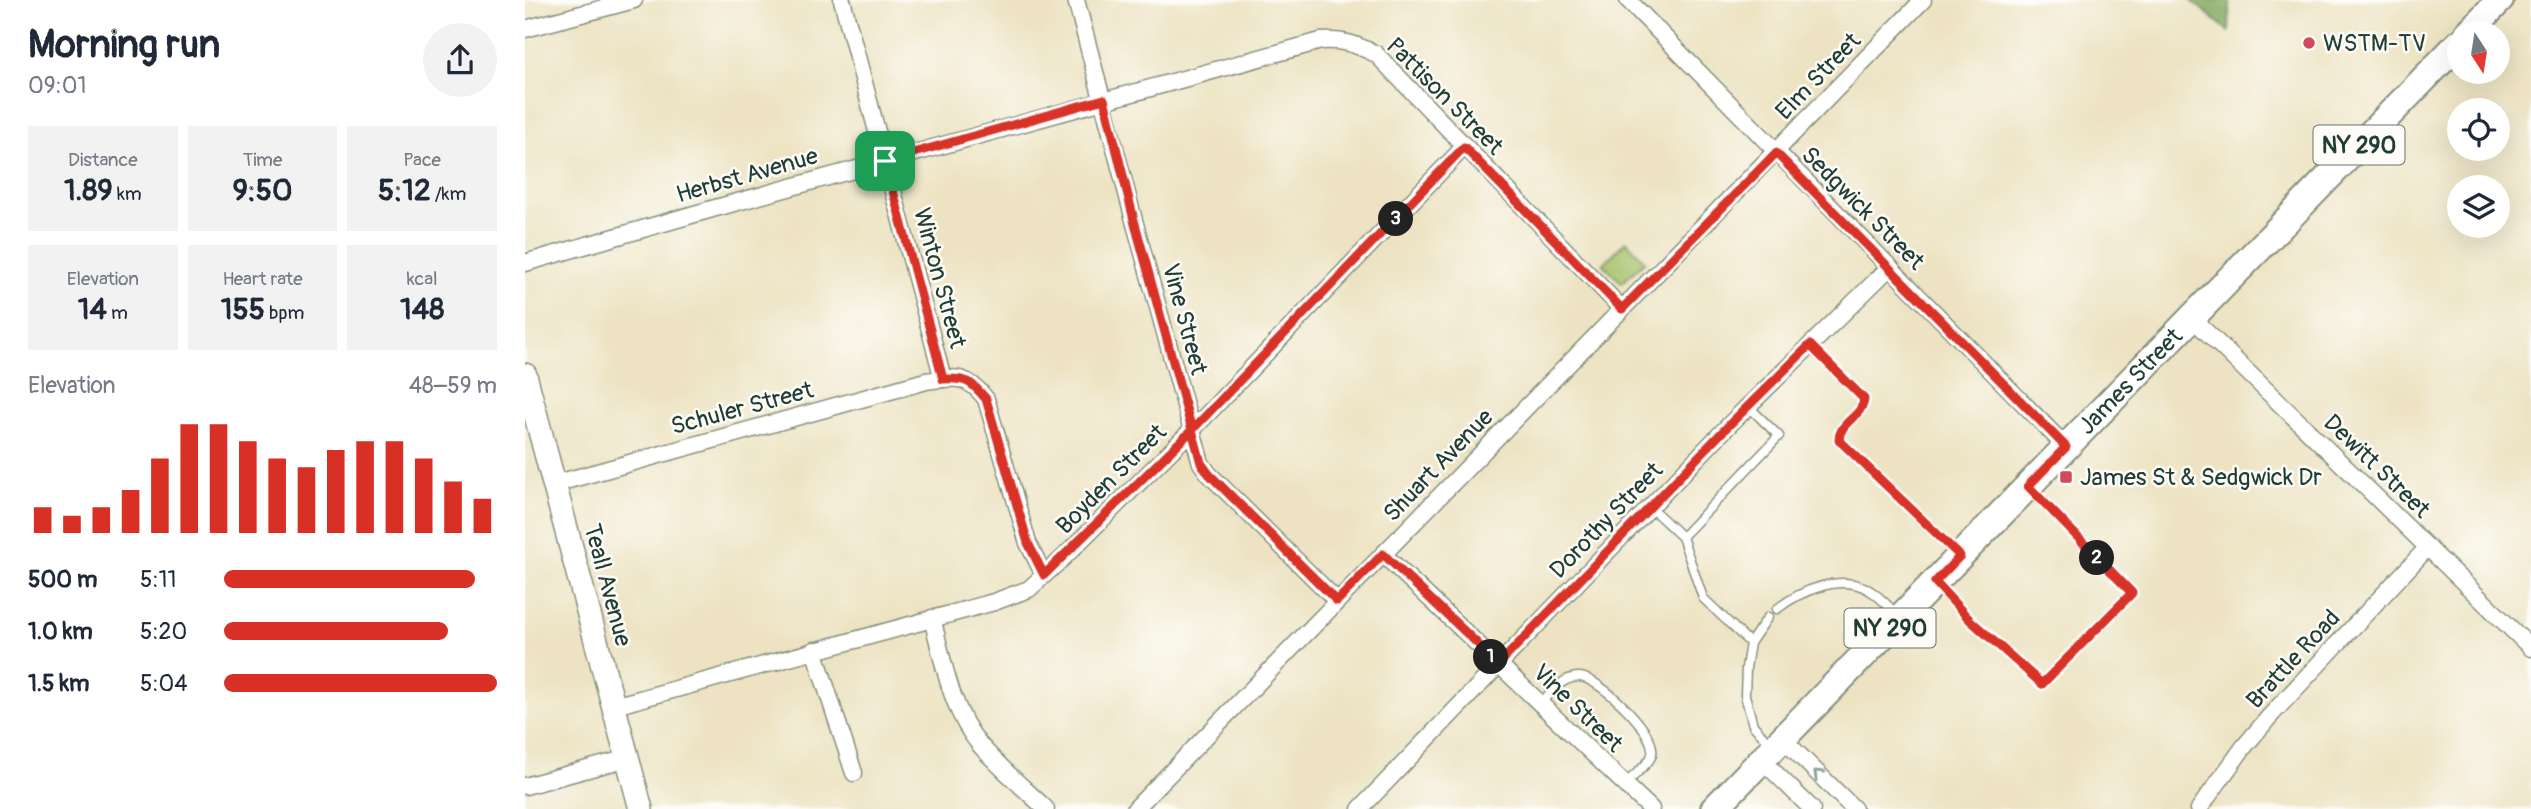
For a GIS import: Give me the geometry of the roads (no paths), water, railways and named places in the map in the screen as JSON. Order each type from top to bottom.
[{"type":"main road","points":[[2480,21],[2500,0]]},
{"type":"main road","name":"James Street","points":[[1714,809],[2447,55]]},
{"type":"street","points":[[525,29],[634,0]]},
{"type":"street","name":"Winton Street","points":[[842,0],[943,379],[961,378],[974,384],[986,399],[1028,543],[1044,575]]},
{"type":"street","name":"Vine Street","points":[[1076,0],[1201,463],[1337,601]]},
{"type":"street","name":"Sedgwick Street","points":[[1628,0],[2066,447]]},
{"type":"street","name":"Elm Street","points":[[1776,153],[1923,0]]},
{"type":"street","name":"Pattison Street","points":[[1104,99],[1321,41],[1338,39],[1353,43],[1376,54],[1622,309]]},
{"type":"street","name":"Herbst Avenue","points":[[525,263],[1104,99]]},
{"type":"street","name":"Boyden Street","points":[[614,706],[1029,589],[1192,430],[1464,147]]},
{"type":"street","name":"Shuart Avenue","points":[[1135,809],[1776,153]]},
{"type":"street","name":"Dorothy Street","points":[[1360,809],[1748,406],[1890,267]]},
{"type":"street","name":"Dewitt Street","points":[[2191,317],[2529,641]]},
{"type":"street","name":"Schuler Street","points":[[554,484],[943,379]]},
{"type":"street","name":"Teall Avenue","points":[[527,390],[641,809]]},
{"type":"street","name":"Brattle Road","points":[[2199,809],[2261,727],[2428,547]]},
{"type":"street","name":"Vine Street","points":[[1383,554],[1651,809]]},
{"type":"street","points":[[932,618],[947,674],[963,718],[979,744],[1046,809]]},
{"type":"street","points":[[814,650],[854,773]]},
{"type":"street","points":[[1773,749],[1812,809]]},
{"type":"street","points":[[1773,749],[1854,809]]},
{"type":"street","points":[[525,786],[628,758]]},
{"type":"lane","points":[[1810,345],[1864,399],[1862,408],[1840,430],[1839,440],[1960,556]]},
{"type":"lane","points":[[1682,537],[1779,436],[1748,406]]},
{"type":"lane","points":[[1935,582],[1970,620],[2042,684],[2132,593],[2028,486]]},
{"type":"lane","points":[[1650,508],[1682,537],[1703,598],[1750,643]]},
{"type":"lane","points":[[1777,609],[1795,595],[1819,586],[1848,585],[1871,590],[1900,618]]},
{"type":"lane","points":[[1768,617],[1750,643],[1745,695],[1753,725],[1773,749]]},
{"type":"lane","points":[[1540,704],[1570,678],[1580,677],[1600,685],[1642,726],[1653,748],[1651,757],[1625,784]]},
{"type":"place","name":"WSTM-TV","points":[[2309,43]]},
{"type":"place","name":"James St & Sedgwick Dr","points":[[2066,477]]}]
